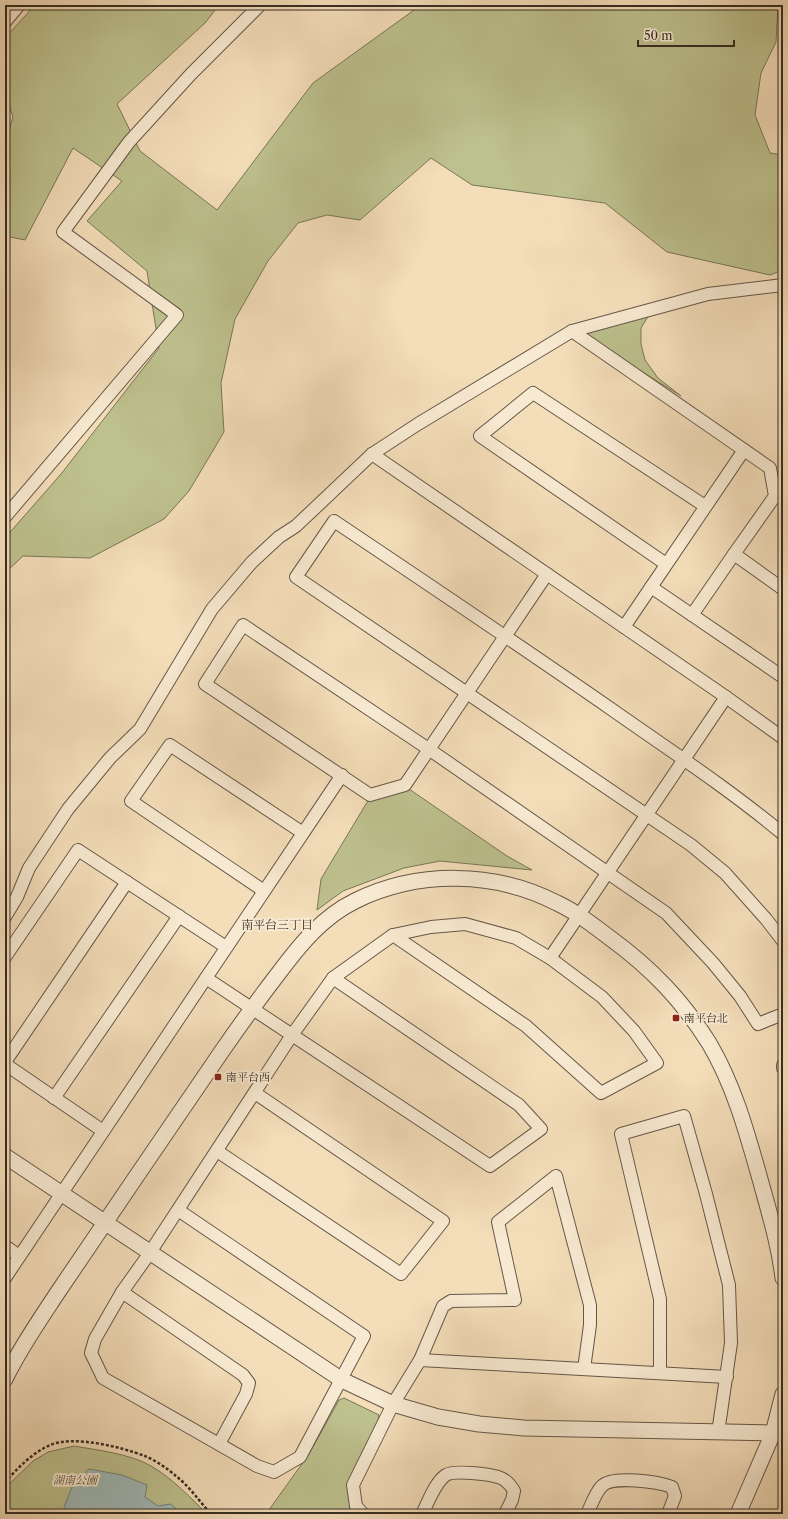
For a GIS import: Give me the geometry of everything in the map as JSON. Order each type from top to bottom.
[{"type":"street","points":[[5,22],[19,5]]},
{"type":"street","points":[[5,517],[177,315],[63,232],[129,142],[191,74],[260,5]]},
{"type":"street","points":[[5,917],[17,897],[29,868],[73,803],[110,758],[140,729],[212,609],[252,562],[279,537],[296,526],[372,454],[418,424],[572,332],[708,294],[783,285]]},
{"type":"street","points":[[572,332],[770,468],[779,498],[734,554],[692,615]]},
{"type":"street","points":[[666,564],[480,436],[533,393],[705,506]]},
{"type":"street","points":[[624,627],[744,450]]},
{"type":"street","points":[[372,454],[726,697],[783,738]]},
{"type":"street","points":[[783,834],[753,809],[684,760],[506,636],[334,521],[296,577],[646,816],[691,845],[725,873],[766,919],[783,941]]},
{"type":"street","points":[[734,554],[783,589]]},
{"type":"street","points":[[547,574],[430,750],[405,785],[370,795],[205,684],[243,625],[430,750],[666,913],[683,930],[740,996],[758,1024],[783,1014]]},
{"type":"street","points":[[651,586],[783,677]]},
{"type":"street","points":[[550,958],[726,697]]},
{"type":"street","points":[[264,891],[131,801],[170,745],[303,833]]},
{"type":"street","points":[[5,1278],[342,775]]},
{"type":"street","points":[[5,957],[78,850],[226,947]]},
{"type":"street","points":[[5,1379],[21,1348],[104,1223],[251,1008],[296,949],[313,931],[354,901],[409,883],[450,878],[470,878],[502,883],[533,892],[579,916],[650,969],[671,991],[710,1045],[738,1104],[781,1248],[783,1278]]},
{"type":"street","points":[[103,1131],[5,1063],[127,882]]},
{"type":"street","points":[[54,1098],[179,916]]},
{"type":"street","points":[[178,1210],[364,1336],[300,1457],[274,1472],[257,1466],[103,1378],[91,1353],[95,1339],[122,1292],[149,1254],[292,1035],[333,978],[393,935],[431,927],[465,924],[516,938],[550,958],[602,997],[634,1031],[657,1063],[600,1093],[526,1026],[393,935]]},
{"type":"street","points":[[206,978],[490,1166],[541,1129],[519,1105],[333,978]]},
{"type":"street","points":[[217,1151],[401,1274],[443,1220],[255,1093]]},
{"type":"street","points":[[660,1373],[660,1299],[621,1134],[684,1116],[729,1285],[731,1343],[718,1433]]},
{"type":"street","points":[[5,1156],[149,1254],[342,1380],[393,1404],[438,1417],[524,1428],[778,1433]]},
{"type":"street","points":[[362,1514],[356,1506],[353,1485],[393,1404],[420,1360],[443,1306],[451,1301],[515,1300],[498,1222],[556,1176],[590,1305],[590,1325],[584,1369]]},
{"type":"street","points":[[5,1246],[19,1256]]},
{"type":"street","points":[[122,1292],[243,1375],[249,1383],[246,1394],[219,1444]]},
{"type":"street","points":[[420,1360],[727,1377]]},
{"type":"street","points":[[738,1514],[778,1433],[783,1394]]},
{"type":"street","points":[[422,1514],[440,1480],[447,1474],[456,1472],[499,1477],[510,1483],[514,1491],[512,1500],[504,1514]]},
{"type":"street","points":[[587,1514],[602,1486],[613,1480],[661,1483],[672,1487],[675,1496],[668,1514]]},
{"type":"path","points":[[5,1482],[31,1456],[51,1444],[69,1441],[85,1443],[115,1448],[146,1457],[177,1476],[211,1514]]},
{"type":"green space","points":[[35,5],[219,5],[205,23],[117,104],[140,151],[217,210],[313,83],[421,5],[778,5],[776,42],[761,73],[755,115],[770,153],[783,155],[783,270],[770,275],[667,252],[605,203],[472,185],[431,158],[360,220],[327,215],[298,223],[268,261],[235,319],[221,383],[224,432],[189,491],[164,519],[90,558],[23,556],[5,573],[5,538],[61,474],[159,348],[147,271],[87,221],[122,181],[73,148],[25,240],[5,236],[5,144],[13,117],[5,91],[5,38]]},
{"type":"green space","points":[[649,315],[641,328],[641,344],[645,360],[658,378],[681,396],[578,332]]},
{"type":"green space","points":[[409,789],[507,856],[532,870],[440,861],[404,868],[343,891],[317,910],[321,879],[369,799]]},
{"type":"green space","points":[[344,1398],[379,1415],[378,1421],[358,1463],[356,1514],[266,1514],[309,1454],[339,1400]]},
{"type":"green space","name":"湖南公園","points":[[74,1446],[124,1455],[151,1466],[173,1482],[207,1514],[5,1514],[5,1488],[33,1461],[48,1452]]},
{"type":"water","points":[[89,1469],[122,1475],[147,1485],[145,1497],[158,1506],[171,1504],[181,1514],[70,1514],[64,1507],[74,1482]]},
{"type":"place","name":"南平台北","points":[[676,1018]]},
{"type":"place","name":"南平台西","points":[[218,1077]]},
{"type":"district","name":"南平台三丁目","points":[[277,924]]}]
